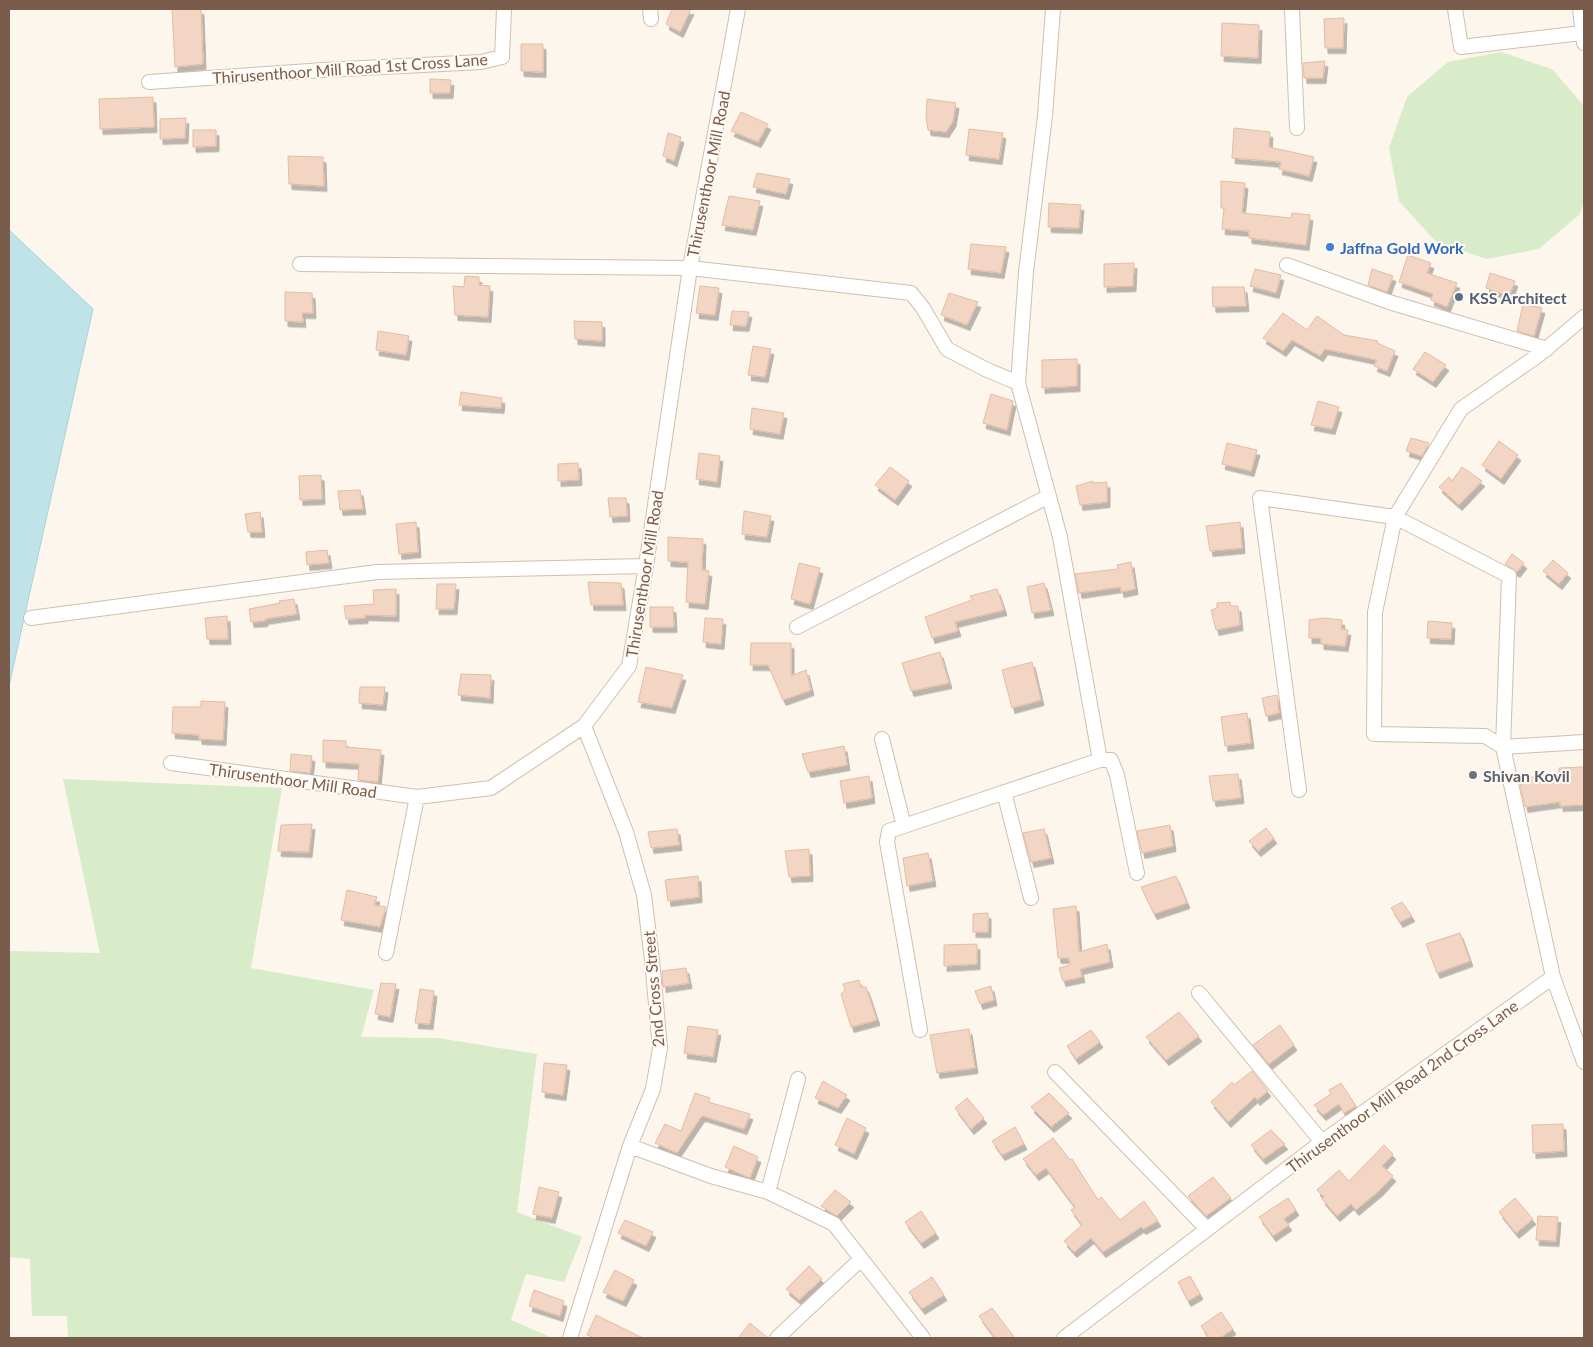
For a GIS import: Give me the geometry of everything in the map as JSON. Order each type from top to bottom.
[{"type":"street","name":"Thirusenthoor Mill Road 1st Cross Lane","points":[[149,82],[481,62],[502,57],[504,9]]},
{"type":"street","name":"Thirusenthoor Mill Road","points":[[171,763],[417,797],[491,788],[584,726],[629,666],[646,566],[690,268],[738,9]]},
{"type":"street","points":[[1053,9],[1045,116],[1026,272],[1018,383],[1060,536],[1100,760]]},
{"type":"street","points":[[1292,9],[1297,128]]},
{"type":"street","points":[[1456,9],[1461,47],[1583,38],[1580,9]]},
{"type":"street","points":[[300,264],[690,268],[911,293],[923,308],[947,349],[985,369],[1018,383]]},
{"type":"street","points":[[1287,265],[1389,302],[1547,349]]},
{"type":"street","points":[[1584,317],[1547,349],[1461,410],[1395,517],[1375,612],[1374,734],[1485,736],[1504,746],[1584,742]]},
{"type":"street","points":[[797,627],[1049,496]]},
{"type":"street","points":[[1300,790],[1260,498],[1395,517],[1509,576],[1504,746],[1553,978],[1584,1062]]},
{"type":"street","points":[[31,618],[377,572],[646,566]]},
{"type":"street","name":"2nd Cross Street","points":[[570,1338],[630,1146],[654,1089],[660,1048],[644,895],[626,832],[584,726]]},
{"type":"street","points":[[882,739],[904,826]]},
{"type":"street","points":[[920,1030],[887,842],[889,831],[1100,760],[1111,760],[1117,774],[1137,874]]},
{"type":"street","points":[[1004,792],[1031,898]]},
{"type":"street","points":[[386,954],[417,797]]},
{"type":"street","name":"Thirusenthoor Mill Road 2nd Cross Lane","points":[[1064,1338],[1322,1142],[1553,978]]},
{"type":"street","points":[[1199,993],[1322,1142]]},
{"type":"street","points":[[1055,1072],[1207,1229]]},
{"type":"street","points":[[768,1192],[798,1079]]},
{"type":"street","points":[[630,1146],[711,1176],[768,1192],[834,1224],[923,1338]]},
{"type":"street","points":[[777,1338],[861,1259]]},
{"type":"green space","points":[[1501,52],[1552,69],[1584,106],[1584,201],[1580,214],[1539,249],[1486,259],[1435,241],[1399,201],[1389,148],[1407,97],[1448,62]]},
{"type":"green space","points":[[63,779],[282,788],[251,968],[374,990],[361,1037],[438,1038],[537,1054],[517,1212],[582,1237],[564,1282],[526,1274],[511,1320],[553,1338],[68,1338],[67,1316],[32,1316],[30,1259],[9,1257],[9,951],[100,953]]},
{"type":"water","points":[[9,230],[93,309],[9,686]]},
{"type":"building","points":[[172,9],[201,9],[203,64],[175,67]]},
{"type":"building","points":[[672,9],[691,9],[680,32],[666,24]]},
{"type":"building","points":[[1344,18],[1343,48],[1325,48],[1324,19]]},
{"type":"building","points":[[1222,23],[1259,25],[1258,58],[1221,56]]},
{"type":"building","points":[[521,44],[543,44],[543,72],[521,71]]},
{"type":"building","points":[[1325,61],[1323,78],[1304,78],[1303,63]]},
{"type":"building","points":[[430,79],[451,80],[450,93],[430,93]]},
{"type":"building","points":[[153,97],[154,127],[100,129],[99,99]]},
{"type":"building","points":[[927,99],[956,103],[953,121],[946,132],[928,130],[926,116]]},
{"type":"building","points":[[741,112],[768,124],[758,142],[731,131]]},
{"type":"building","points":[[186,118],[185,138],[160,139],[160,119]]},
{"type":"building","points":[[1234,128],[1270,132],[1269,147],[1314,157],[1309,176],[1279,169],[1281,162],[1232,158]]},
{"type":"building","points":[[969,129],[1003,133],[999,159],[966,155]]},
{"type":"building","points":[[193,130],[216,130],[216,146],[193,147]]},
{"type":"building","points":[[668,133],[681,137],[674,161],[663,156]]},
{"type":"building","points":[[288,156],[323,157],[324,186],[289,184]]},
{"type":"building","points":[[757,173],[790,179],[786,194],[753,187]]},
{"type":"building","points":[[1221,181],[1245,183],[1242,213],[1291,218],[1292,213],[1310,215],[1306,245],[1249,238],[1249,231],[1222,229],[1224,208],[1221,208]]},
{"type":"building","points":[[729,196],[760,201],[753,230],[722,225]]},
{"type":"building","points":[[1049,203],[1081,205],[1079,228],[1048,227]]},
{"type":"building","points":[[971,244],[1006,247],[1001,273],[968,269]]},
{"type":"building","points":[[1408,255],[1431,263],[1427,273],[1457,283],[1447,307],[1431,300],[1433,294],[1399,282]]},
{"type":"building","points":[[1134,263],[1133,286],[1104,287],[1104,264]]},
{"type":"building","points":[[1255,269],[1281,275],[1276,293],[1250,286]]},
{"type":"building","points":[[1372,269],[1393,276],[1387,292],[1368,285]]},
{"type":"building","points":[[1490,273],[1515,281],[1509,296],[1486,288]]},
{"type":"building","points":[[465,276],[479,277],[479,285],[490,286],[488,317],[455,315],[453,286],[464,287]]},
{"type":"building","points":[[700,286],[719,288],[715,315],[696,313]]},
{"type":"building","points":[[1212,287],[1244,287],[1246,306],[1213,307]]},
{"type":"building","points":[[285,292],[312,293],[313,313],[302,313],[303,322],[285,321]]},
{"type":"building","points":[[949,293],[978,302],[967,325],[941,315]]},
{"type":"building","points":[[1523,304],[1542,308],[1534,336],[1517,331]]},
{"type":"building","points":[[732,311],[749,312],[746,326],[730,325]]},
{"type":"building","points":[[1283,313],[1307,330],[1317,316],[1344,335],[1378,341],[1377,343],[1395,351],[1387,371],[1374,366],[1377,360],[1325,349],[1320,356],[1292,340],[1283,351],[1263,338]]},
{"type":"building","points":[[574,321],[602,322],[602,341],[575,339]]},
{"type":"building","points":[[378,331],[409,336],[406,355],[376,350]]},
{"type":"building","points":[[753,346],[771,349],[765,377],[748,375]]},
{"type":"building","points":[[1425,352],[1446,365],[1433,382],[1413,369]]},
{"type":"building","points":[[1077,359],[1077,386],[1042,388],[1042,360]]},
{"type":"building","points":[[461,392],[502,398],[501,408],[459,405]]},
{"type":"building","points":[[991,394],[1013,401],[1007,430],[983,423]]},
{"type":"building","points":[[1318,401],[1339,407],[1332,429],[1311,425]]},
{"type":"building","points":[[752,408],[784,413],[780,434],[750,429]]},
{"type":"building","points":[[1411,438],[1429,443],[1422,456],[1406,451]]},
{"type":"building","points":[[1499,441],[1518,455],[1501,479],[1482,465]]},
{"type":"building","points":[[1227,443],[1257,450],[1251,471],[1222,464]]},
{"type":"building","points":[[699,453],[720,456],[717,482],[696,479]]},
{"type":"building","points":[[578,463],[579,480],[558,481],[558,464]]},
{"type":"building","points":[[890,467],[909,481],[895,500],[875,485]]},
{"type":"building","points":[[1462,467],[1482,481],[1459,505],[1439,487],[1449,477],[1452,481]]},
{"type":"building","points":[[321,475],[322,499],[300,500],[299,476]]},
{"type":"building","points":[[1093,481],[1093,483],[1107,482],[1107,502],[1080,505],[1076,486]]},
{"type":"building","points":[[360,490],[363,509],[340,510],[338,491]]},
{"type":"building","points":[[608,498],[626,498],[627,516],[610,517]]},
{"type":"building","points":[[744,511],[771,516],[767,537],[742,534]]},
{"type":"building","points":[[260,512],[262,532],[248,532],[245,514]]},
{"type":"building","points":[[416,522],[418,552],[399,554],[396,524]]},
{"type":"building","points":[[1240,522],[1242,548],[1210,551],[1206,526]]},
{"type":"building","points":[[668,537],[703,539],[702,570],[709,571],[705,604],[686,602],[688,562],[668,561]]},
{"type":"building","points":[[327,550],[329,563],[307,565],[306,552]]},
{"type":"building","points":[[1512,554],[1524,563],[1517,572],[1505,564]]},
{"type":"building","points":[[1553,560],[1568,573],[1559,584],[1543,571]]},
{"type":"building","points":[[1131,562],[1135,589],[1121,592],[1120,587],[1079,593],[1075,574],[1118,569],[1117,565]]},
{"type":"building","points":[[799,563],[820,568],[810,604],[791,599]]},
{"type":"building","points":[[588,582],[621,583],[623,605],[591,605]]},
{"type":"building","points":[[1044,583],[1051,610],[1032,613],[1027,587]]},
{"type":"building","points":[[437,584],[456,584],[454,609],[436,609]]},
{"type":"building","points":[[396,589],[396,616],[365,615],[365,618],[346,619],[344,606],[374,604],[373,590]]},
{"type":"building","points":[[997,589],[1004,610],[955,622],[958,631],[932,638],[925,617],[972,600],[970,596]]},
{"type":"building","points":[[294,599],[297,614],[251,622],[249,609]]},
{"type":"building","points":[[1230,602],[1231,606],[1238,606],[1240,625],[1216,630],[1211,610],[1217,608],[1217,603]]},
{"type":"building","points":[[650,607],[673,607],[674,627],[650,627]]},
{"type":"building","points":[[227,616],[228,639],[207,639],[205,618]]},
{"type":"building","points":[[705,618],[723,619],[721,644],[703,642]]},
{"type":"building","points":[[1324,618],[1342,620],[1341,629],[1348,630],[1345,646],[1321,644],[1321,638],[1309,638],[1309,620]]},
{"type":"building","points":[[1428,621],[1452,623],[1451,639],[1427,638]]},
{"type":"building","points":[[751,643],[791,643],[791,676],[806,670],[811,690],[783,700],[768,665],[750,665]]},
{"type":"building","points":[[940,652],[949,683],[911,691],[902,663]]},
{"type":"building","points":[[1032,662],[1041,700],[1012,708],[1002,670]]},
{"type":"building","points":[[646,667],[683,675],[672,708],[638,702]]},
{"type":"building","points":[[461,674],[491,675],[490,698],[458,695]]},
{"type":"building","points":[[360,687],[385,687],[383,705],[359,703]]},
{"type":"building","points":[[1277,695],[1279,713],[1266,716],[1262,698]]},
{"type":"building","points":[[201,701],[225,702],[223,740],[199,739],[199,735],[172,733],[173,707],[201,707]]},
{"type":"building","points":[[1247,713],[1251,743],[1225,746],[1221,717]]},
{"type":"building","points":[[323,740],[346,741],[346,747],[381,750],[378,782],[358,780],[359,764],[323,762]]},
{"type":"building","points":[[844,746],[847,765],[808,772],[802,754]]},
{"type":"building","points":[[291,754],[312,756],[310,773],[290,771]]},
{"type":"building","points":[[1584,767],[1584,805],[1560,806],[1560,802],[1525,807],[1519,779],[1559,773],[1559,768]]},
{"type":"building","points":[[1238,774],[1241,798],[1213,801],[1209,776]]},
{"type":"building","points":[[869,776],[872,798],[844,803],[840,781]]},
{"type":"building","points":[[312,824],[309,852],[278,851],[281,825]]},
{"type":"building","points":[[1170,825],[1173,846],[1142,853],[1137,831]]},
{"type":"building","points":[[1266,828],[1274,838],[1258,851],[1249,841]]},
{"type":"building","points":[[677,829],[679,845],[651,848],[648,832]]},
{"type":"building","points":[[1044,829],[1051,858],[1031,862],[1023,833]]},
{"type":"building","points":[[809,849],[810,876],[789,877],[785,851]]},
{"type":"building","points":[[928,853],[933,881],[907,886],[903,858]]},
{"type":"building","points":[[698,876],[699,897],[668,901],[665,880]]},
{"type":"building","points":[[1176,876],[1187,903],[1154,914],[1141,887]]},
{"type":"building","points":[[347,890],[377,897],[374,905],[386,907],[380,927],[341,920]]},
{"type":"building","points":[[1402,902],[1412,916],[1400,922],[1391,908]]},
{"type":"building","points":[[1076,906],[1079,952],[1107,944],[1110,962],[1080,969],[1082,977],[1063,981],[1059,968],[1070,965],[1069,958],[1058,958],[1053,909]]},
{"type":"building","points":[[988,913],[988,932],[973,932],[973,914]]},
{"type":"building","points":[[1460,933],[1470,961],[1437,973],[1426,944]]},
{"type":"building","points":[[977,944],[977,964],[944,966],[944,945]]},
{"type":"building","points":[[686,968],[689,983],[663,987],[662,971]]},
{"type":"building","points":[[859,980],[861,987],[866,987],[877,1020],[851,1027],[841,994],[845,990],[843,984]]},
{"type":"building","points":[[381,983],[396,984],[390,1017],[375,1014]]},
{"type":"building","points":[[991,986],[994,1000],[980,1004],[975,991]]},
{"type":"building","points":[[420,989],[434,991],[430,1024],[415,1023]]},
{"type":"building","points":[[1179,1012],[1199,1036],[1166,1060],[1146,1037]]},
{"type":"building","points":[[1280,1025],[1294,1045],[1269,1064],[1253,1045]]},
{"type":"building","points":[[688,1026],[718,1030],[713,1057],[684,1053]]},
{"type":"building","points":[[969,1029],[975,1068],[937,1073],[930,1035]]},
{"type":"building","points":[[1091,1030],[1100,1042],[1076,1059],[1067,1046]]},
{"type":"building","points":[[544,1063],[567,1065],[563,1095],[542,1092]]},
{"type":"building","points":[[1252,1071],[1268,1091],[1257,1100],[1255,1097],[1228,1122],[1211,1102],[1232,1082],[1234,1085]]},
{"type":"building","points":[[823,1081],[847,1095],[838,1108],[815,1098]]},
{"type":"building","points":[[1341,1083],[1356,1106],[1344,1113],[1339,1104],[1323,1115],[1314,1105],[1331,1094],[1329,1090]]},
{"type":"building","points":[[695,1093],[710,1098],[708,1102],[750,1114],[744,1129],[703,1116],[677,1153],[655,1143],[665,1124],[681,1131]]},
{"type":"building","points":[[1049,1093],[1069,1113],[1051,1127],[1031,1107]]},
{"type":"building","points":[[967,1098],[984,1118],[971,1129],[955,1108]]},
{"type":"building","points":[[847,1118],[866,1128],[854,1154],[835,1145]]},
{"type":"building","points":[[1563,1124],[1564,1151],[1533,1153],[1532,1125]]},
{"type":"building","points":[[1015,1127],[1024,1144],[1002,1155],[992,1141]]},
{"type":"building","points":[[1271,1130],[1285,1144],[1263,1159],[1251,1145]]},
{"type":"building","points":[[1053,1138],[1070,1160],[1072,1159],[1098,1200],[1101,1197],[1120,1220],[1144,1201],[1158,1221],[1143,1229],[1141,1227],[1103,1252],[1091,1238],[1074,1252],[1064,1241],[1082,1225],[1071,1210],[1075,1207],[1046,1168],[1036,1175],[1023,1159]]},
{"type":"building","points":[[1384,1145],[1393,1154],[1382,1166],[1393,1176],[1380,1190],[1356,1210],[1351,1204],[1337,1216],[1322,1199],[1324,1197],[1317,1190],[1339,1170],[1349,1181]]},
{"type":"building","points":[[734,1146],[758,1157],[750,1178],[725,1167]]},
{"type":"building","points":[[1213,1177],[1231,1198],[1206,1216],[1188,1196]]},
{"type":"building","points":[[539,1187],[559,1192],[552,1218],[533,1214]]},
{"type":"building","points":[[835,1190],[851,1202],[837,1216],[821,1206]]},
{"type":"building","points":[[1288,1198],[1296,1210],[1284,1219],[1289,1225],[1273,1236],[1259,1217]]},
{"type":"building","points":[[1515,1198],[1533,1219],[1516,1233],[1499,1212]]},
{"type":"building","points":[[921,1211],[936,1233],[921,1243],[905,1222]]},
{"type":"building","points":[[1538,1216],[1558,1217],[1556,1241],[1536,1240]]},
{"type":"building","points":[[625,1220],[653,1232],[646,1246],[618,1233]]},
{"type":"building","points":[[809,1266],[822,1279],[799,1300],[786,1289]]},
{"type":"building","points":[[615,1270],[634,1280],[623,1301],[603,1292]]},
{"type":"building","points":[[1190,1276],[1200,1294],[1188,1301],[1178,1282]]},
{"type":"building","points":[[932,1277],[944,1295],[922,1309],[909,1292]]},
{"type":"building","points":[[534,1290],[564,1301],[560,1316],[529,1306]]},
{"type":"building","points":[[992,1308],[1015,1338],[995,1338],[979,1316]]},
{"type":"building","points":[[1221,1312],[1233,1329],[1220,1338],[1209,1338],[1201,1326]]},
{"type":"building","points":[[596,1315],[643,1338],[595,1338],[587,1335]]},
{"type":"building","points":[[750,1323],[768,1338],[738,1338]]},
{"type":"place","name":"Jaffna Gold Work","points":[[1330,247]]},
{"type":"place","name":"KSS Architect","points":[[1459,297]]},
{"type":"place","name":"Shivan Kovil","points":[[1473,775]]}]
